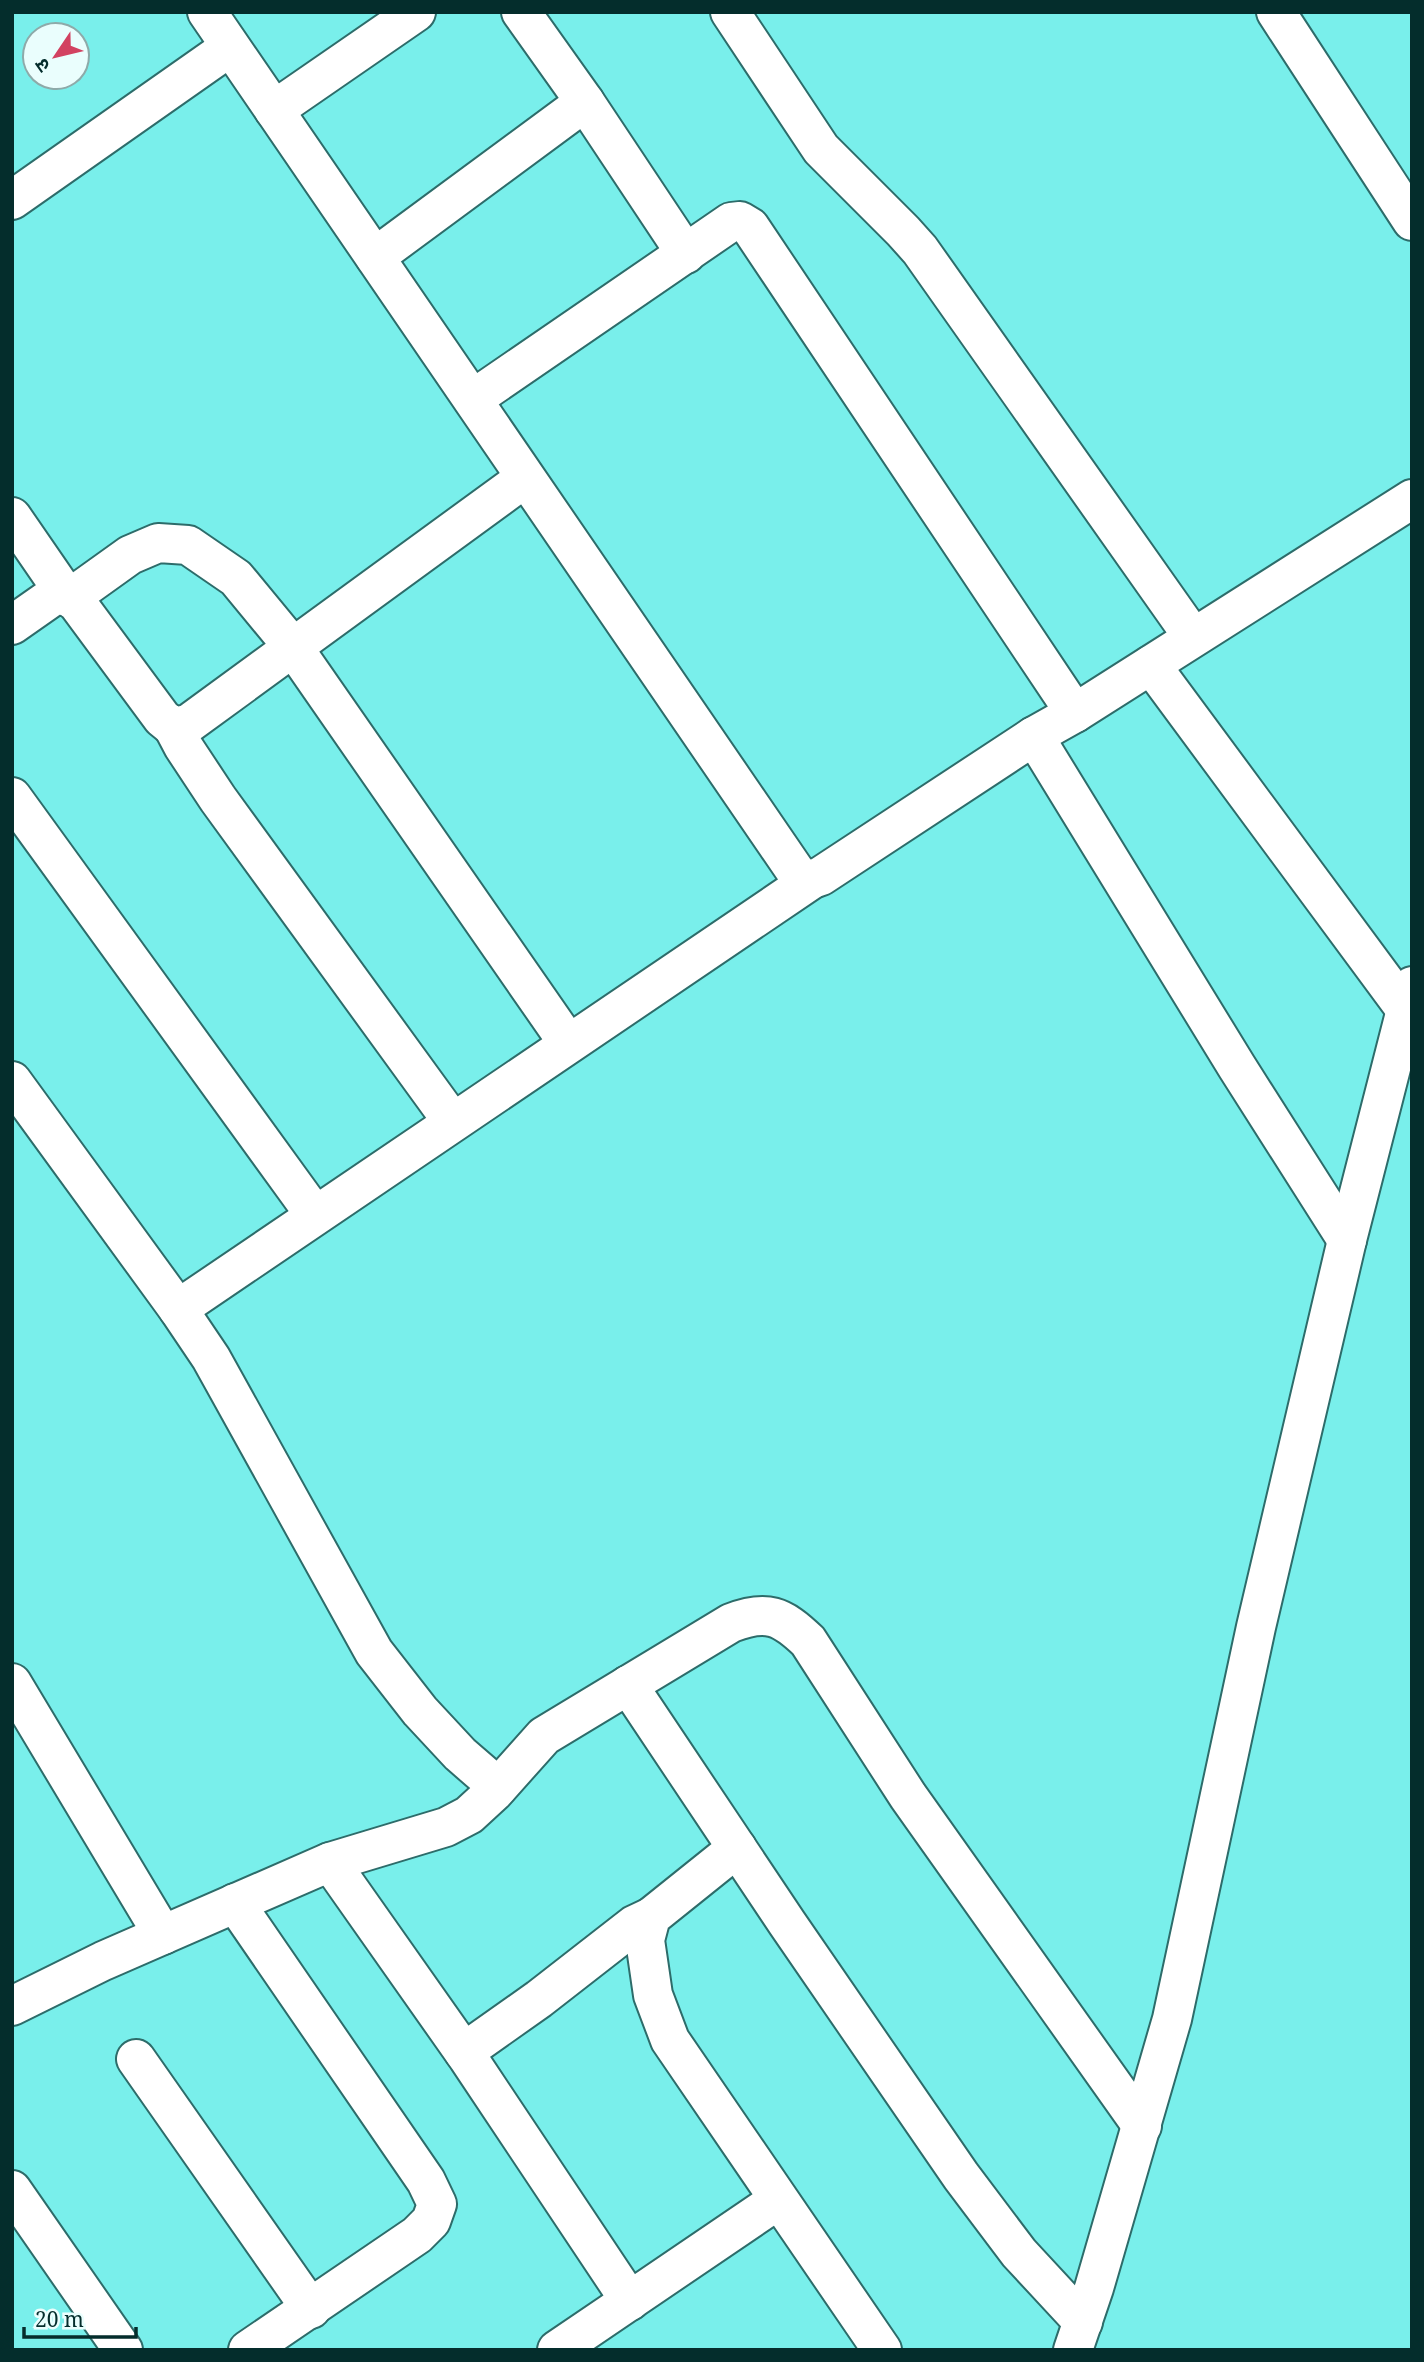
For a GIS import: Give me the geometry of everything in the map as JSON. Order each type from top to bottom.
[{"type":"street","points":[[207,12],[798,875],[811,880]]},
{"type":"street","points":[[274,110],[416,12]]},
{"type":"street","points":[[521,12],[686,254]]},
{"type":"street","points":[[730,12],[821,149],[920,250],[1193,637]]},
{"type":"street","points":[[1276,12],[1412,221]]},
{"type":"street","points":[[12,200],[230,47]]},
{"type":"street","points":[[375,257],[584,102]]},
{"type":"street","points":[[473,399],[731,222],[740,222],[750,227],[1075,713]]},
{"type":"street","points":[[173,727],[188,724],[525,478]]},
{"type":"street","points":[[178,1309],[811,880],[1034,736],[1075,713],[1412,499]]},
{"type":"street","points":[[12,517],[68,596],[77,603],[162,718],[173,727],[218,799],[452,1121]]},
{"type":"street","points":[[12,625],[52,597],[68,596],[130,555],[158,543],[188,545],[236,578],[293,647],[568,1043]]},
{"type":"street","points":[[1078,2336],[1172,2019],[1256,1627],[1347,1240],[1409,998],[1151,665]]},
{"type":"street","points":[[1034,736],[1347,1240]]},
{"type":"street","points":[[12,797],[314,1215]]},
{"type":"street","points":[[12,1081],[211,1358],[374,1652],[419,1711],[460,1754],[498,1787]]},
{"type":"street","points":[[12,2006],[103,1961],[330,1862],[446,1827],[469,1815],[544,1736],[716,1631],[747,1617],[774,1616],[790,1624],[808,1641],[908,1796],[1142,2126]]},
{"type":"street","points":[[12,1683],[163,1935]]},
{"type":"street","points":[[628,1685],[961,2176],[1078,2336]]},
{"type":"street","points":[[464,2052],[539,1999],[624,1932],[651,1917],[737,1848]]},
{"type":"street","points":[[330,1862],[464,2052],[630,2301]]},
{"type":"street","points":[[236,1903],[426,2182],[437,2204],[431,2221],[417,2235],[247,2350]]},
{"type":"street","points":[[651,1917],[645,1940],[653,1996],[670,2040],[882,2350]]},
{"type":"street","points":[[136,2059],[311,2309]]},
{"type":"street","points":[[12,2190],[123,2350]]},
{"type":"street","points":[[557,2350],[778,2200]]}]
